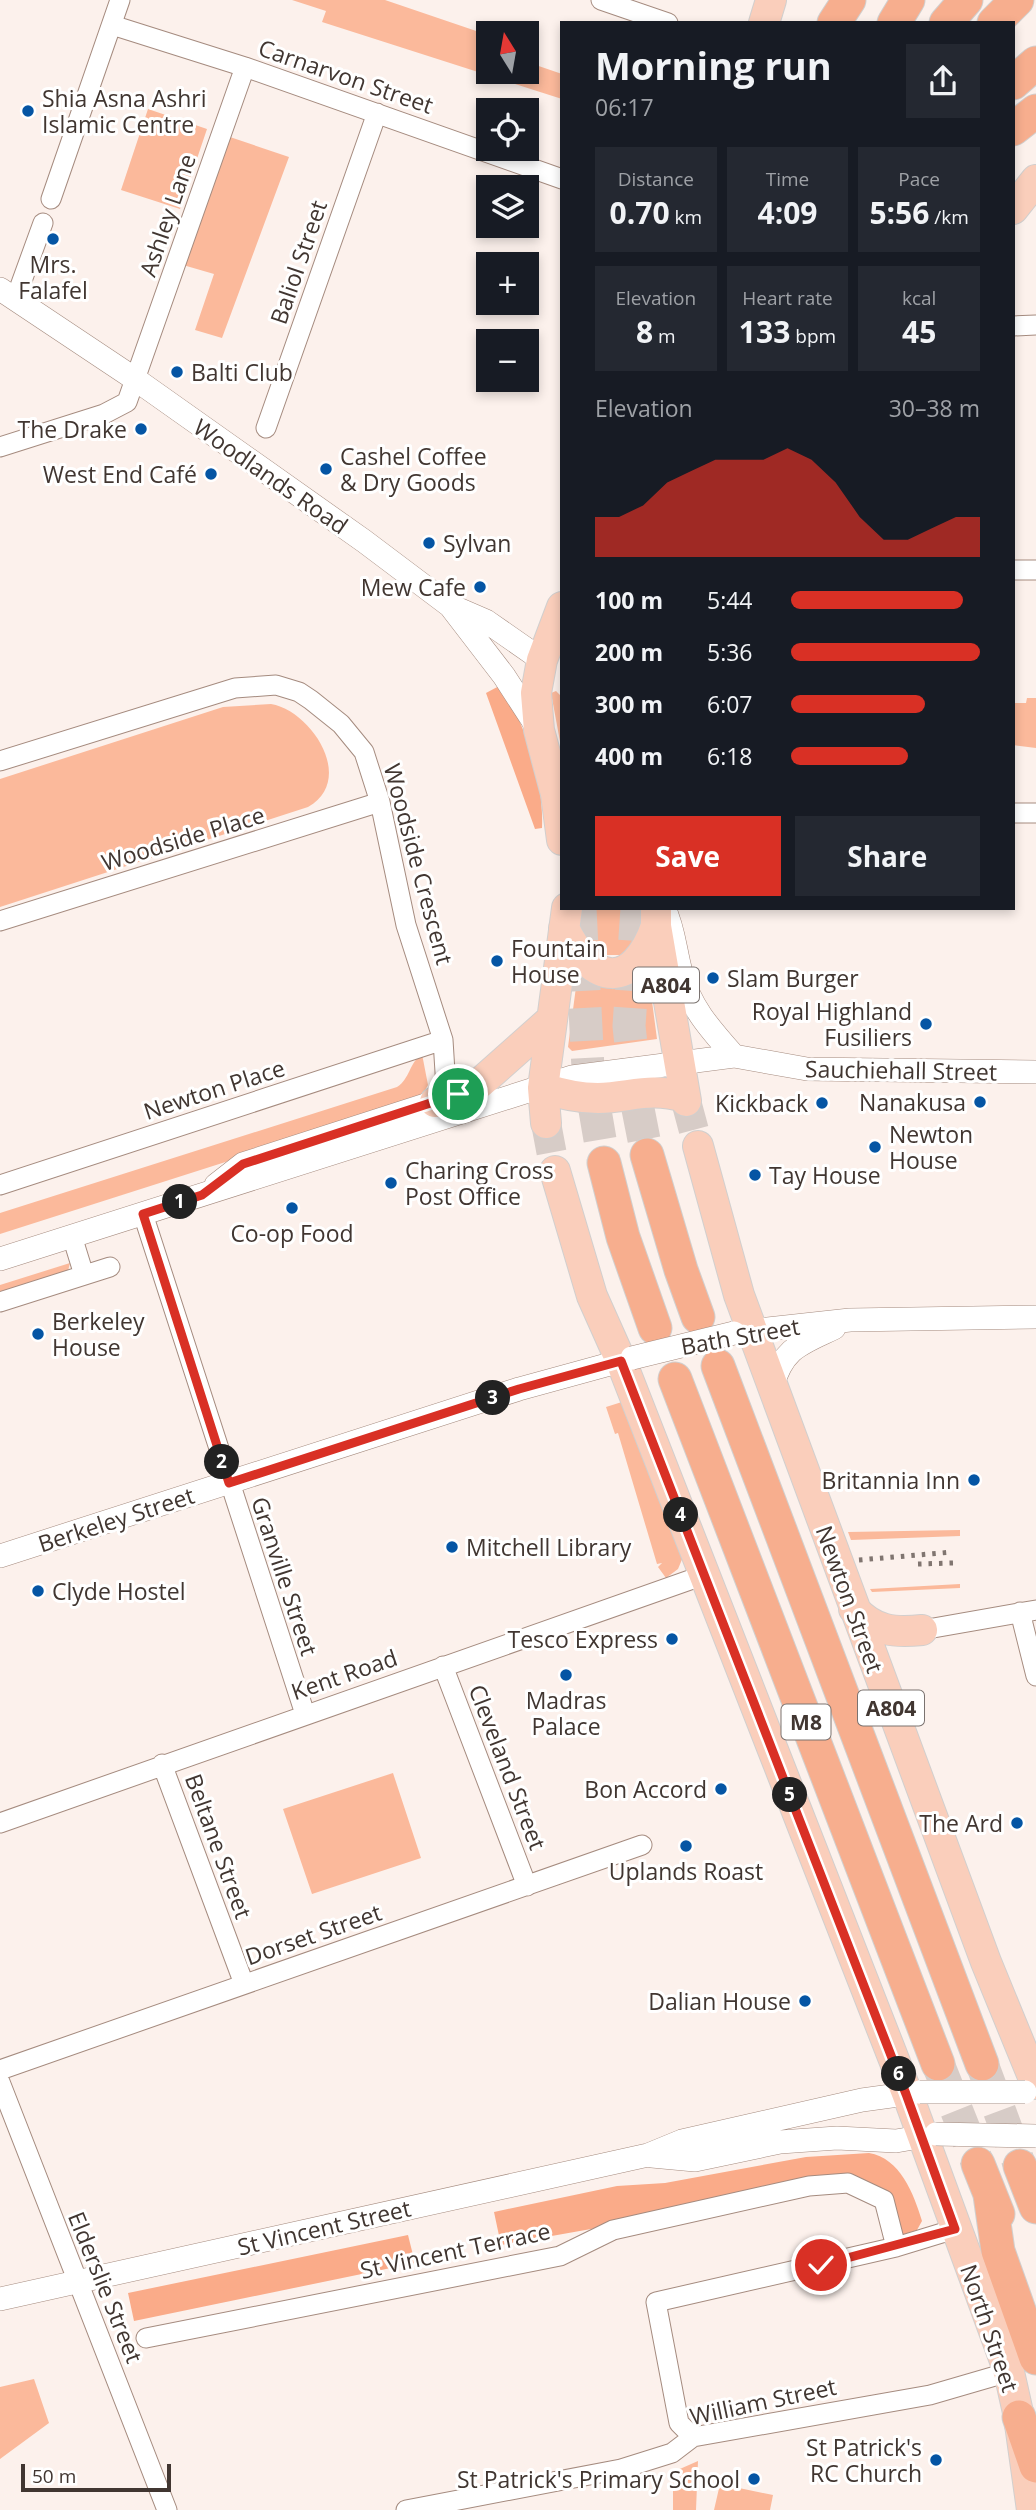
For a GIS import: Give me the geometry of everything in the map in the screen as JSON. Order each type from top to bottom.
[{"type":"highway","points":[[835,21],[849,0]]},
{"type":"highway","points":[[895,21],[908,0]]},
{"type":"highway","points":[[927,21],[944,0]]},
{"type":"highway","points":[[948,21],[966,0]]},
{"type":"highway","points":[[996,21],[1017,0]]},
{"type":"highway","points":[[1015,81],[1036,63]]},
{"type":"highway","points":[[1015,127],[1036,111]]},
{"type":"highway","points":[[647,1155],[677,1258],[698,1317]]},
{"type":"highway","points":[[604,1163],[623,1237],[655,1328]]},
{"type":"highway","name":"M8","points":[[718,1366],[982,2064]]},
{"type":"highway","name":"M8","points":[[675,1379],[938,2064]]},
{"type":"highway","points":[[978,2164],[1036,2306]]},
{"type":"highway","points":[[1020,2166],[1036,2207]]},
{"type":"highway","points":[[990,2195],[998,2252],[1022,2365]]},
{"type":"highway","points":[[1019,2417],[1036,2466]]},
{"type":"main road","points":[[765,21],[771,0]]},
{"type":"main road","points":[[1015,206],[1036,180]]},
{"type":"main road","points":[[560,619],[552,667],[536,693],[539,730],[556,794],[560,825]]},
{"type":"main road","points":[[566,918],[591,966],[611,973],[628,970],[637,963],[659,914]]},
{"type":"main road","name":"A804","points":[[543,1088],[566,1096],[599,1098],[650,1090],[685,1099],[659,914]]},
{"type":"main road","points":[[546,1123],[543,1088],[566,918]]},
{"type":"main road","points":[[435,1102],[480,1083],[552,1019]]},
{"type":"main road","name":"Newton Street","points":[[698,1146],[738,1295],[743,1331],[772,1387],[1032,2089]]},
{"type":"main road","name":"North Street","points":[[555,1171],[592,1296],[627,1359],[704,1574],[913,2093],[929,2136],[955,2229],[1022,2365],[1019,2417],[1032,2510]]},
{"type":"main road","points":[[854,1609],[871,1625],[888,1631],[922,1630]]},
{"type":"main road","points":[[881,1683],[890,1653],[922,1630]]},
{"type":"street","points":[[51,199],[120,0]]},
{"type":"street","points":[[601,0],[662,21]]},
{"type":"street","name":"Carnarvon Street","points":[[112,25],[245,67],[560,177]]},
{"type":"street","name":"Ashley Lane","points":[[0,447],[120,408],[127,402],[245,67]]},
{"type":"street","name":"Baliol Street","points":[[266,428],[377,113]]},
{"type":"street","points":[[8,294],[43,223]]},
{"type":"street","name":"Woodlands Road","points":[[8,294],[135,379],[364,541],[449,605],[485,621],[552,667]]},
{"type":"street","points":[[1015,326],[1036,325]]},
{"type":"street","points":[[1015,570],[1036,570]]},
{"type":"street","points":[[449,605],[504,676],[539,730]]},
{"type":"street","name":"Woodside Crescent","points":[[0,761],[187,701],[235,688],[262,685],[276,685],[299,692],[341,724],[364,752],[380,802],[406,925],[443,1040],[446,1088],[435,1102]]},
{"type":"street","name":"Woodside Place","points":[[0,921],[380,802]]},
{"type":"street","points":[[1015,813],[1036,813]]},
{"type":"street","points":[[659,914],[672,925],[681,973],[690,999],[705,1024],[734,1056]]},
{"type":"street","name":"Newton Place","points":[[0,1185],[443,1040]]},
{"type":"street","name":"Sauchiehall Street","points":[[0,1259],[572,1077],[734,1056],[807,1069],[1036,1073]]},
{"type":"street","points":[[202,1195],[243,1164],[435,1102]]},
{"type":"street","name":"Granville Street","points":[[143,1214],[305,1714]]},
{"type":"street","points":[[72,1236],[84,1275]]},
{"type":"street","points":[[0,1302],[110,1267]]},
{"type":"street","name":"Bath Street","points":[[627,1359],[743,1331],[850,1320],[1036,1317]]},
{"type":"street","name":"Bath Street","points":[[772,1387],[778,1366],[788,1351],[850,1320]]},
{"type":"street","name":"Berkeley Street","points":[[0,1556],[519,1389],[627,1359]]},
{"type":"street","name":"Kent Road","points":[[0,1823],[704,1574]]},
{"type":"street","points":[[922,1630],[1028,1611],[1036,1676]]},
{"type":"street","name":"Cleveland Street","points":[[443,1666],[527,1885]]},
{"type":"street","name":"Beltane Street","points":[[162,1764],[244,1984]]},
{"type":"street","name":"Dorset Street","points":[[0,2070],[642,1845]]},
{"type":"street","name":"Elderslie Street","points":[[0,2082],[167,2510]]},
{"type":"street","name":"St Vincent Street","points":[[0,2299],[649,2155],[682,2141],[913,2093],[1032,2089]]},
{"type":"street","name":"St Vincent Street","points":[[649,2155],[695,2160],[780,2141],[837,2138],[896,2141],[929,2136],[1036,2136]]},
{"type":"street","name":"St Vincent Terrace","points":[[146,2338],[560,2256],[613,2230],[809,2186],[848,2183],[884,2200],[896,2247]]},
{"type":"street","points":[[693,2437],[679,2423],[656,2302],[896,2247],[955,2229]]},
{"type":"street","name":"William Street","points":[[406,2510],[621,2469],[672,2453],[693,2437],[930,2395],[1022,2365]]},
{"type":"shaded area","points":[[292,0],[385,0],[476,31],[476,71],[322,22],[326,11]]},
{"type":"shaded area","points":[[539,66],[560,73],[560,98],[515,84],[539,84]]},
{"type":"shaded area","points":[[148,109],[207,129],[180,209],[121,190]]},
{"type":"shaded area","points":[[227,136],[289,157],[222,338],[195,330],[214,274],[183,265]]},
{"type":"shaded area","points":[[501,685],[532,754],[540,791],[542,828],[535,829],[486,693]]},
{"type":"shaded area","points":[[556,691],[560,695],[560,741],[551,693]]},
{"type":"shaded area","points":[[1027,698],[1036,698],[1036,748],[1015,745],[1015,703],[1026,703]]},
{"type":"shaded area","points":[[271,704],[286,709],[301,719],[323,748],[328,764],[328,780],[322,795],[308,807],[0,907],[0,779],[223,707]]},
{"type":"shaded area","points":[[586,910],[639,910],[639,935],[623,955],[602,955],[588,938]]},
{"type":"shaded area","points":[[648,971],[657,1039],[572,1051],[568,1047],[578,972]]},
{"type":"shaded area","points":[[422,1054],[428,1085],[423,1094],[410,1103],[0,1234],[0,1213],[397,1087],[405,1080],[414,1062]]},
{"type":"shaded area","points":[[70,1263],[68,1271],[0,1295],[0,1285]]},
{"type":"shaded area","points":[[625,1401],[683,1557],[678,1569],[666,1578],[658,1567],[662,1563],[657,1564],[618,1433],[615,1434],[606,1407]]},
{"type":"shaded area","points":[[960,1530],[960,1536],[851,1540],[848,1532]]},
{"type":"shaded area","points":[[960,1584],[960,1588],[872,1592],[870,1589]]},
{"type":"shaded area","points":[[393,1773],[421,1858],[312,1894],[283,1809]]},
{"type":"shaded area","points":[[869,2153],[889,2162],[904,2179],[922,2221],[917,2230],[902,2235],[861,2181],[501,2245],[494,2212],[617,2186],[665,2183],[806,2157]]},
{"type":"shaded area","points":[[408,2235],[415,2263],[134,2321],[128,2293]]},
{"type":"shaded area","points":[[34,2379],[49,2423],[0,2459],[0,2387]]},
{"type":"shaded area","points":[[698,2461],[696,2510],[673,2510],[673,2472]]},
{"type":"shaded area","points":[[720,2484],[773,2495],[770,2510],[714,2510]]},
{"type":"tunnel","points":[[580,910],[588,1069],[604,1163]]},
{"type":"tunnel","points":[[637,910],[629,1026],[638,1109],[647,1155]]},
{"type":"tunnel","points":[[686,1101],[698,1146]]},
{"type":"tunnel","points":[[546,1123],[555,1171]]},
{"type":"tunnel","points":[[938,2064],[978,2164]]},
{"type":"tunnel","points":[[982,2064],[1020,2166]]},
{"type":"railway","points":[[859,1560],[953,1552]]},
{"type":"railway","points":[[918,1564],[953,1563]]},
{"type":"place","name":"Shia Asna Ashri Islamic Centre","points":[[28,111]]},
{"type":"place","name":"Mrs. Falafel","points":[[53,239]]},
{"type":"place","name":"Balti Club","points":[[177,372]]},
{"type":"place","name":"The Drake","points":[[141,429]]},
{"type":"place","name":"Cashel Coffee & Dry Goods","points":[[326,469]]},
{"type":"place","name":"West End Café","points":[[211,474]]},
{"type":"place","name":"Sylvan","points":[[429,543]]},
{"type":"place","name":"Mew Cafe","points":[[480,587]]},
{"type":"place","name":"Fountain House","points":[[497,961]]},
{"type":"place","name":"Slam Burger","points":[[713,978]]},
{"type":"place","name":"Royal Highland Fusiliers","points":[[926,1024]]},
{"type":"place","name":"Nanakusa","points":[[980,1102]]},
{"type":"place","name":"Kickback","points":[[822,1103]]},
{"type":"place","name":"Newton House","points":[[875,1147]]},
{"type":"place","name":"Tay House","points":[[755,1175]]},
{"type":"place","name":"Charing Cross Post Office","points":[[391,1183]]},
{"type":"place","name":"Co-op Food","points":[[292,1208]]},
{"type":"place","name":"Berkeley House","points":[[38,1334]]},
{"type":"place","name":"Britannia Inn","points":[[974,1480]]},
{"type":"place","name":"Mitchell Library","points":[[452,1547]]},
{"type":"place","name":"Clyde Hostel","points":[[38,1591]]},
{"type":"place","name":"Tesco Express","points":[[672,1639]]},
{"type":"place","name":"Madras Palace","points":[[566,1675]]},
{"type":"place","name":"Bon Accord","points":[[721,1789]]},
{"type":"place","name":"The Ard","points":[[1017,1823]]},
{"type":"place","name":"Uplands Roast","points":[[686,1846]]},
{"type":"place","name":"Dalian House","points":[[805,2001]]},
{"type":"place","name":"St Patrick's RC Church","points":[[936,2460]]},
{"type":"place","name":"St Patrick's Primary School","points":[[754,2479]]},
{"type":"route","points":[[458,1094],[243,1164],[202,1195],[143,1214],[229,1483],[519,1389],[621,1361],[906,2094],[955,2229],[925,2240],[821,2265]]}]
